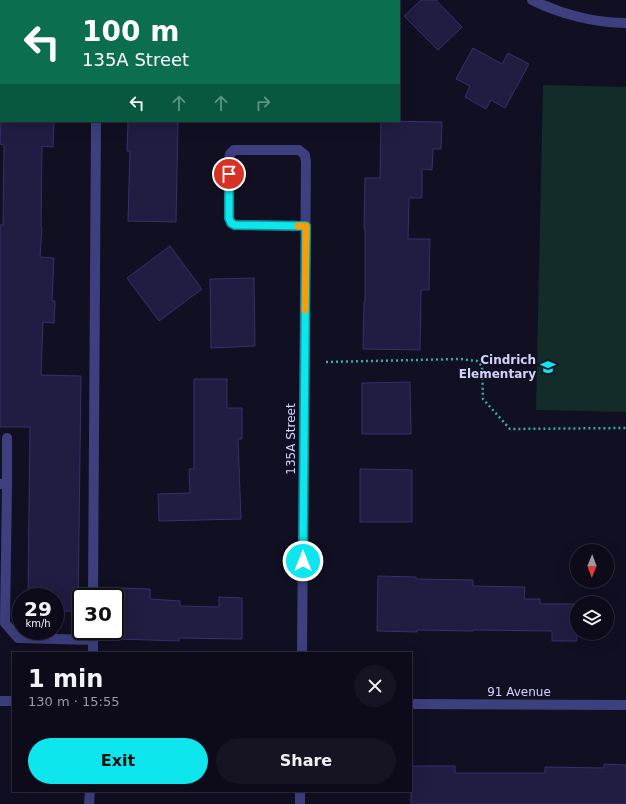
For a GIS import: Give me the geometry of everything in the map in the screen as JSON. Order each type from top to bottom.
[{"type":"street","points":[[533,0],[570,14],[609,23],[626,23]]},
{"type":"street","points":[[93,588],[96,122]]},
{"type":"street","name":"135A Street","points":[[302,652],[306,226],[305,155],[299,150],[234,150],[230,154],[229,218],[231,223],[235,225],[306,226]]},
{"type":"street","points":[[8,438],[4,484],[5,623],[18,638],[72,636]]},
{"type":"street","points":[[93,640],[93,652]]},
{"type":"street","points":[[0,701],[12,701]]},
{"type":"street","name":"91 Avenue","points":[[412,704],[626,705]]},
{"type":"street","points":[[89,804],[90,792]]},
{"type":"street","points":[[300,792],[300,804]]},
{"type":"path","points":[[326,362],[460,359],[477,361],[482,366],[483,399],[510,429],[626,428]]},
{"type":"green space","points":[[543,85],[626,87],[626,412],[536,410]]},
{"type":"building","points":[[421,0],[436,0],[462,27],[438,50],[404,16]]},
{"type":"building","points":[[473,48],[502,64],[508,53],[529,64],[505,108],[491,100],[486,109],[465,97],[470,86],[456,79]]},
{"type":"building","points":[[1,122],[54,122],[53,147],[42,146],[42,227],[40,257],[54,258],[52,301],[55,301],[54,323],[43,322],[41,375],[81,376],[78,588],[72,588],[72,611],[64,611],[64,588],[28,588],[30,427],[0,427],[0,225],[3,225],[4,145],[0,144]]},
{"type":"building","points":[[128,122],[178,122],[176,222],[128,221],[130,151],[127,151]]},
{"type":"building","points":[[381,122],[442,122],[441,149],[433,149],[432,170],[422,169],[422,198],[409,198],[408,239],[430,239],[429,290],[421,290],[420,350],[363,349],[365,302],[365,178],[380,178]]},
{"type":"building","points":[[170,246],[202,289],[159,321],[127,278]]},
{"type":"building","points":[[254,278],[255,346],[211,348],[210,279]]},
{"type":"building","points":[[194,379],[227,379],[227,408],[242,408],[242,439],[238,439],[241,519],[159,521],[158,494],[190,493],[189,469],[194,469]]},
{"type":"building","points":[[410,382],[411,434],[362,434],[362,383]]},
{"type":"building","points":[[360,469],[412,470],[412,522],[360,522]]},
{"type":"building","points":[[378,576],[416,577],[416,579],[473,580],[473,586],[525,587],[524,599],[540,599],[540,604],[570,604],[570,640],[577,641],[552,641],[552,631],[377,631]]},
{"type":"building","points":[[124,588],[150,589],[150,599],[180,601],[180,606],[219,607],[219,597],[242,598],[242,639],[179,638],[179,641],[124,639]]},
{"type":"building","points":[[604,764],[626,765],[626,804],[411,804],[412,766],[455,766],[455,773],[545,773],[545,767],[604,768]]},
{"type":"slow traffic","points":[[298,226],[306,226],[305,310]]},
{"type":"place","name":"Cindrich Elementary","points":[[548,367]]},
{"type":"route","points":[[229,174],[229,218],[231,223],[235,225],[306,226],[303,561]]}]
